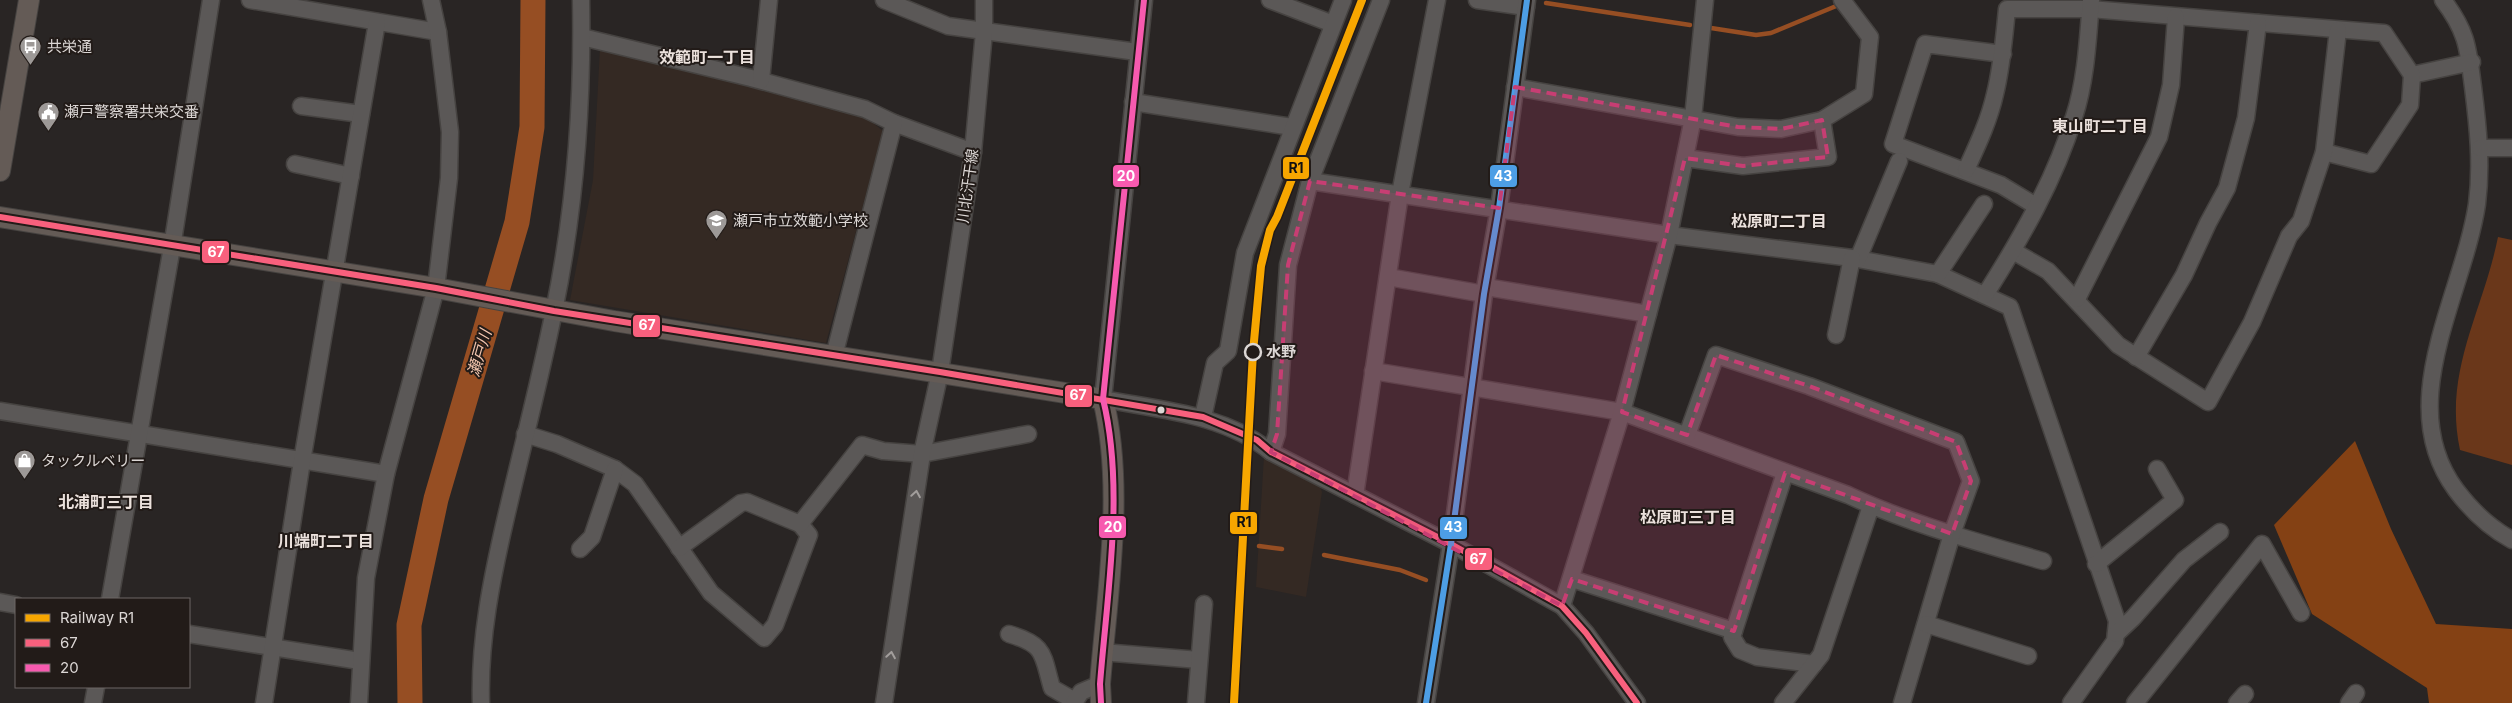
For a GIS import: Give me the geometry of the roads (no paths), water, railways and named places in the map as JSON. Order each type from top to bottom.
[{"type":"main road","points":[[0,171],[29,0]]},
{"type":"main road","points":[[0,217],[172,247],[436,288],[554,311],[1103,399],[1112,486],[1101,694]]},
{"type":"street","points":[[110,598],[172,247],[212,0]]},
{"type":"street","points":[[250,0],[438,32]]},
{"type":"street","points":[[358,703],[366,578],[386,474],[436,288],[449,178],[450,132],[438,32],[431,0]]},
{"type":"street","points":[[481,703],[480,683],[490,585],[554,311],[572,206],[582,37],[581,0]]},
{"type":"street","points":[[760,80],[769,0]]},
{"type":"street","points":[[884,0],[948,26],[1137,52]]},
{"type":"street","name":"川北汗干線","points":[[884,703],[922,454],[940,372],[973,152],[984,32],[984,0]]},
{"type":"street","points":[[1144,0],[1137,52],[1103,399],[1203,417],[1257,440],[1271,452],[1450,544],[1562,606],[1586,633],[1637,703]]},
{"type":"street","points":[[1270,0],[1333,24]]},
{"type":"street","points":[[1203,417],[1215,363],[1228,351],[1245,253],[1292,126],[1343,0]]},
{"type":"street","points":[[1271,452],[1277,434],[1288,265],[1310,181],[1381,0]]},
{"type":"street","points":[[1355,495],[1400,194],[1437,0]]},
{"type":"street","points":[[1426,703],[1485,291],[1499,208],[1527,3],[1477,0]]},
{"type":"street","points":[[1562,606],[1572,579],[1622,412],[1669,234],[1693,118],[1705,0]]},
{"type":"street","points":[[2443,0],[2467,42],[2472,62],[2480,148],[2477,203],[2467,248],[2432,369],[2429,410],[2434,443],[2443,472],[2467,505],[2498,532],[2512,540]]},
{"type":"street","points":[[1515,87],[1738,127],[1782,129],[1822,120],[1864,94],[1870,37],[1853,13],[1843,3]]},
{"type":"street","points":[[1985,295],[2013,251],[2036,206],[2075,117],[2082,81],[2090,5]]},
{"type":"street","points":[[1966,170],[1986,125],[1995,94],[2002,54],[2006,9],[2090,5],[2176,17],[2384,33],[2412,76],[2410,105],[2371,164],[2324,152]]},
{"type":"street","points":[[2077,300],[2158,137],[2171,85],[2176,17]]},
{"type":"street","points":[[264,703],[302,461],[336,272],[377,22]]},
{"type":"street","points":[[2136,357],[2184,275],[2208,223],[2227,188],[2246,118],[2258,23]]},
{"type":"street","points":[[2013,251],[2048,271],[2118,345],[2208,402],[2252,322],[2289,236],[2301,220],[2324,152],[2338,30]]},
{"type":"street","points":[[582,37],[760,80],[865,109],[894,123],[973,152]]},
{"type":"street","points":[[2002,54],[1925,44],[1893,144],[1966,170],[2001,185],[2036,206]]},
{"type":"street","points":[[2412,76],[2472,62]]},
{"type":"street","points":[[1133,102],[1292,126]]},
{"type":"street","points":[[301,106],[361,114]]},
{"type":"street","points":[[1685,158],[1743,166],[1828,157],[1822,120]]},
{"type":"street","points":[[834,356],[894,123]]},
{"type":"street","points":[[2480,148],[2512,148]]},
{"type":"street","points":[[1836,335],[1855,259],[1899,161]]},
{"type":"street","points":[[295,164],[351,176]]},
{"type":"street","points":[[1310,181],[1669,234],[1855,259],[1938,274],[2010,307],[2117,621],[2115,641],[2071,703]]},
{"type":"street","points":[[1938,274],[1984,204]]},
{"type":"street","points":[[1388,277],[1648,314]]},
{"type":"street","points":[[1687,435],[1716,355],[1956,442],[1971,481],[1952,534],[1902,703]]},
{"type":"street","points":[[1373,371],[1622,412],[1872,506],[1952,534],[2043,561]]},
{"type":"street","points":[[0,411],[386,474]]},
{"type":"street","points":[[525,434],[557,444],[615,469],[636,484],[679,548],[711,593],[764,638],[775,625],[809,535],[800,524],[747,502],[741,503],[679,548]]},
{"type":"street","points":[[800,524],[862,445],[882,451],[922,454],[1028,434]]},
{"type":"street","points":[[580,549],[592,537],[615,469]]},
{"type":"street","points":[[2096,564],[2175,500],[2157,469]]},
{"type":"street","points":[[1785,473],[1732,637],[1740,650],[1758,657],[1814,664]]},
{"type":"street","points":[[1782,703],[1821,655],[1872,506]]},
{"type":"street","points":[[2116,634],[2133,618],[2184,560],[2220,532]]},
{"type":"street","points":[[2135,703],[2262,544],[2301,612]]},
{"type":"street","points":[[1572,579],[1734,631]]},
{"type":"street","points":[[0,602],[15,605]]},
{"type":"street","points":[[1196,703],[1204,604]]},
{"type":"street","points":[[1926,624],[2028,656]]},
{"type":"street","points":[[190,634],[360,661]]},
{"type":"street","points":[[1009,634],[1029,640],[1040,648],[1052,688],[1074,702],[1081,692],[1101,694]]},
{"type":"street","points":[[1102,652],[1199,660]]},
{"type":"street","points":[[94,703],[96,688]]},
{"type":"waterway","name":"瀬戸川","points":[[410,703],[409,625],[436,499],[517,222],[532,127],[533,0]]},
{"type":"waterway","points":[[1546,3],[1690,25]]},
{"type":"waterway","points":[[1711,28],[1756,35],[1771,33],[1841,4]]},
{"type":"waterway","points":[[1259,546],[1282,549]]},
{"type":"waterway","points":[[1324,555],[1400,570],[1426,580]]},
{"type":"rail line","name":"R1","points":[[1234,703],[1253,352],[1261,266],[1270,230],[1277,217],[1362,0]]},
{"type":"place","name":"共栄通","points":[[31,66]]},
{"type":"place","name":"瀬戸警察署共栄交番","points":[[48,131]]},
{"type":"place","name":"瀬戸市立效範小学校","points":[[717,240]]},
{"type":"place","name":"水野","points":[[1253,352]]},
{"type":"place","name":"タックルベリー","points":[[25,480]]},
{"type":"district","name":"效範町一丁目","points":[[707,57]]},
{"type":"district","name":"東山町二丁目","points":[[2100,126]]},
{"type":"district","name":"松原町二丁目","points":[[1779,221]]},
{"type":"district","name":"北浦町三丁目","points":[[106,502]]},
{"type":"district","name":"松原町三丁目","points":[[1688,517]]},
{"type":"district","name":"川端町二丁目","points":[[326,541]]}]
